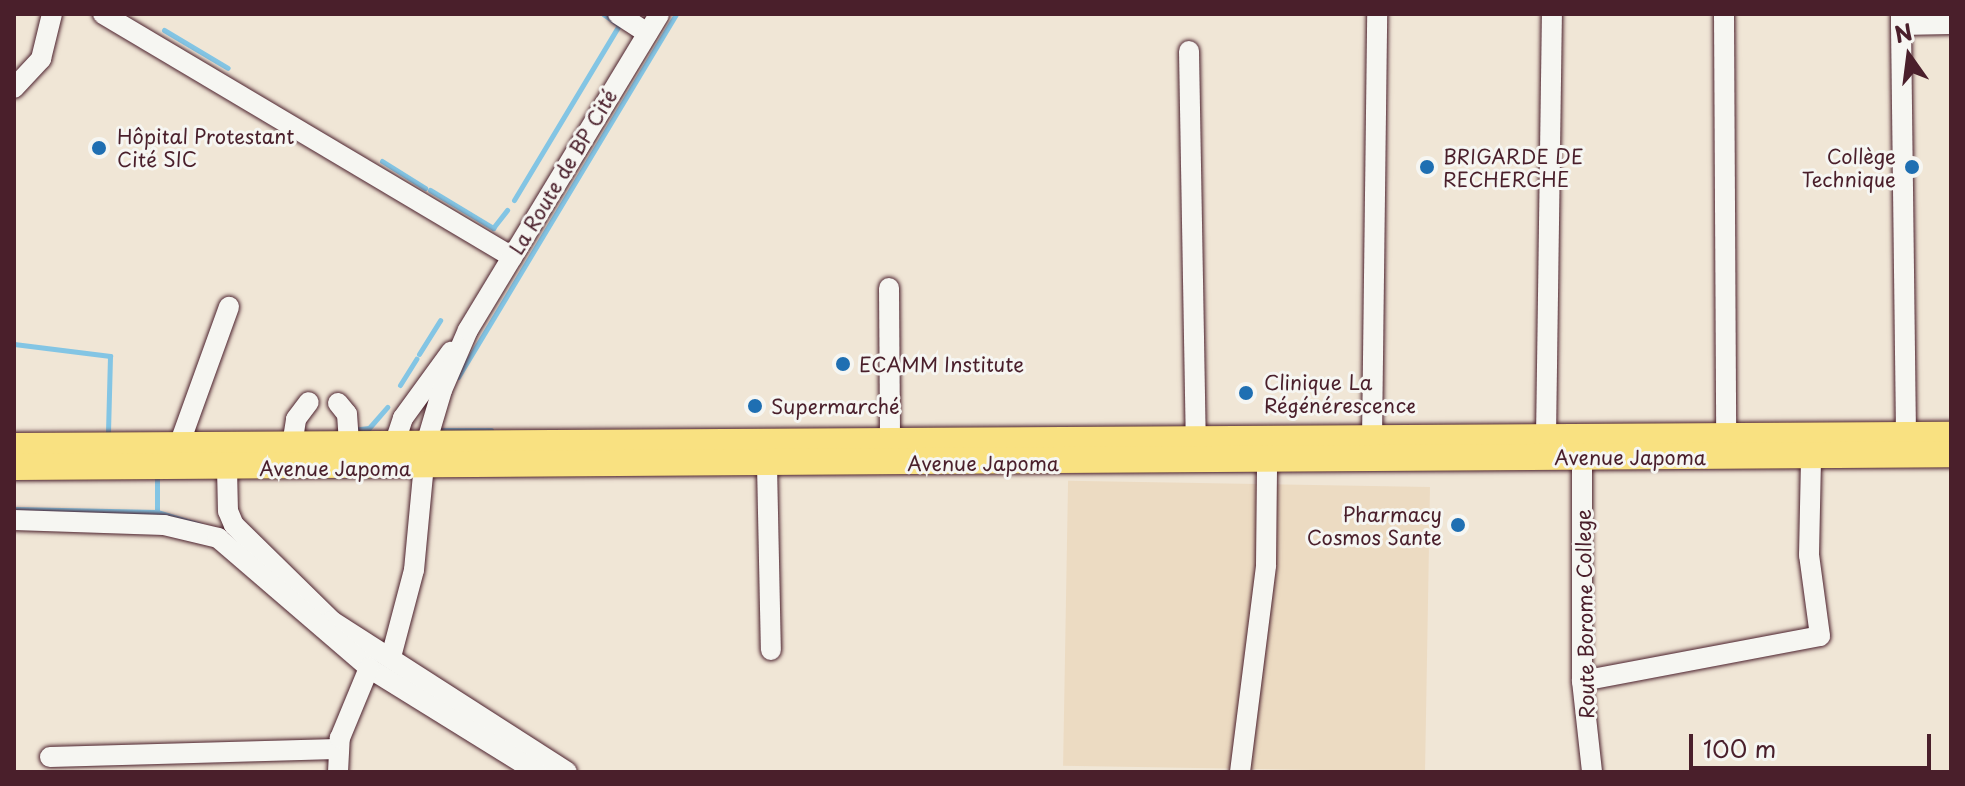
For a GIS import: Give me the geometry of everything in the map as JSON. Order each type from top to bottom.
[{"type":"main road","name":"Avenue Japoma","points":[[14,467],[227,468],[390,456],[890,444],[1196,453],[1267,461],[1582,457],[1906,435],[1951,435]]},
{"type":"main road","name":"Avenue Japoma","points":[[425,456],[767,465],[1196,453],[1372,440],[1546,438],[1726,446],[1811,456],[1951,454]]},
{"type":"main road","name":"Avenue Japoma","points":[[14,446],[349,445],[390,456]]},
{"type":"street","points":[[14,88],[41,59],[52,14]]},
{"type":"street","points":[[103,14],[512,257]]},
{"type":"street","points":[[618,14],[647,33]]},
{"type":"street","name":"La Route de BP Cité","points":[[390,456],[414,399],[468,330],[659,14]]},
{"type":"street","points":[[1372,440],[1377,14]]},
{"type":"street","points":[[1546,438],[1552,14]]},
{"type":"street","points":[[1724,14],[1726,446]]},
{"type":"street","points":[[1906,435],[1901,20],[1951,24]]},
{"type":"street","points":[[1189,51],[1196,453]]},
{"type":"street","points":[[889,288],[890,444]]},
{"type":"street","points":[[179,445],[229,307]]},
{"type":"street","name":"La Route de BP Cité","points":[[391,657],[414,570],[425,456],[442,390],[468,330]]},
{"type":"street","points":[[292,445],[296,419],[309,402]]},
{"type":"street","points":[[338,403],[347,414],[349,445]]},
{"type":"street","points":[[1582,681],[1820,636],[1809,555],[1811,456]]},
{"type":"street","name":"Route Borome College","points":[[1582,457],[1582,681],[1592,772]]},
{"type":"street","points":[[1240,772],[1266,565],[1267,461]]},
{"type":"street","points":[[767,465],[771,650]]},
{"type":"street","points":[[227,468],[228,511],[245,539],[332,621],[567,772]]},
{"type":"street","points":[[14,520],[164,525],[218,538],[369,668],[537,772]]},
{"type":"street","points":[[338,772],[337,749],[369,668]]},
{"type":"street","points":[[50,757],[337,749]]},
{"type":"shaded area","points":[[1068,481],[1430,487],[1425,772],[1063,766]]},
{"type":"waterway","points":[[514,200],[619,25],[603,14]]},
{"type":"waterway","points":[[458,377],[676,14]]},
{"type":"waterway","points":[[164,30],[228,68]]},
{"type":"waterway","points":[[382,161],[425,188]]},
{"type":"waterway","points":[[430,190],[493,228],[507,210]]},
{"type":"waterway","points":[[419,354],[440,320]]},
{"type":"waterway","points":[[14,344],[110,356],[108,435]]},
{"type":"waterway","points":[[400,385],[416,359]]},
{"type":"waterway","points":[[352,430],[369,428],[387,407]]},
{"type":"waterway","points":[[437,430],[491,430]]},
{"type":"waterway","points":[[157,478],[157,512]]},
{"type":"waterway","points":[[14,509],[157,512],[200,525]]},
{"type":"place","name":"Hôpital Protestant Cité SIC","points":[[99,148]]},
{"type":"place","name":"BRIGARDE DE RECHERCHE","points":[[1427,167]]},
{"type":"place","name":"Collège Technique","points":[[1912,167]]},
{"type":"place","name":"ECAMM Institute","points":[[843,364]]},
{"type":"place","name":"Clinique La Régénérescence","points":[[1246,393]]},
{"type":"place","name":"Supermarché","points":[[755,406]]},
{"type":"place","name":"Pharmacy Cosmos Sante","points":[[1458,525]]}]
